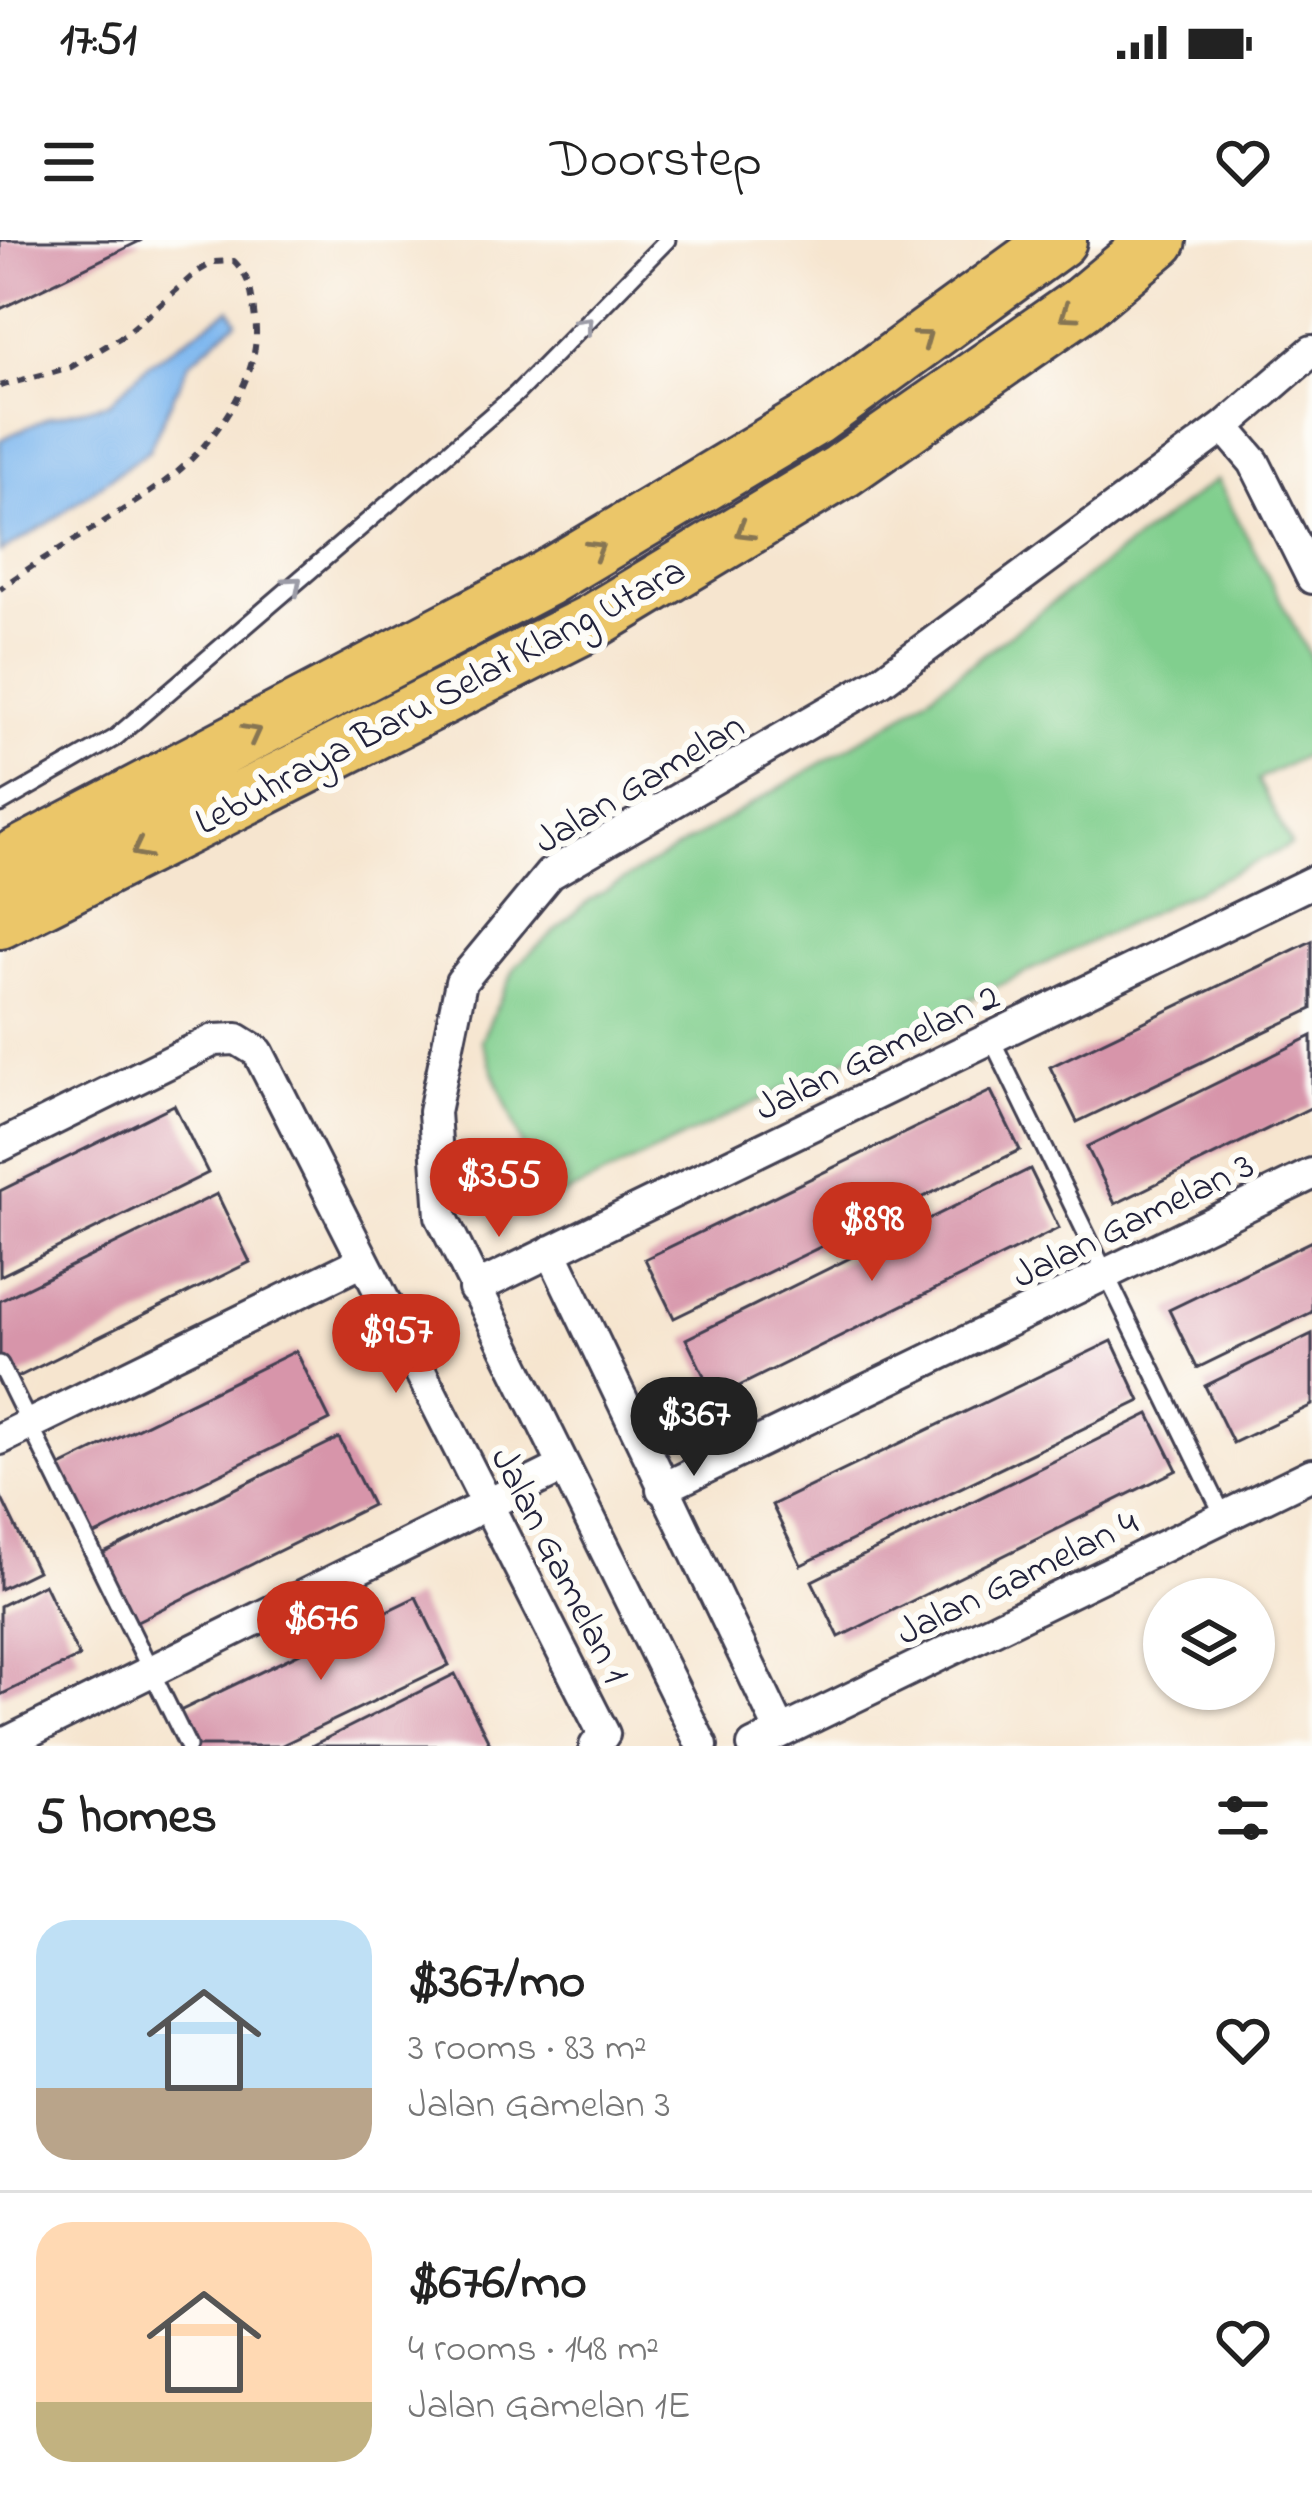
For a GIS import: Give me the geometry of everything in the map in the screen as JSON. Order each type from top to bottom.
[{"type":"highway","name":"Lebuhraya Baru Selat Klang Utara","points":[[0,865],[545,579],[816,417],[1059,240]]},
{"type":"highway","name":"Lebuhraya Baru Selat Klang Utara","points":[[0,921],[590,623],[842,471],[1082,304],[1159,240]]},
{"type":"street","name":"Jalan Gamelan","points":[[702,1746],[441,1216],[434,1112],[461,982],[550,874],[881,681],[1225,427],[1312,351]]},
{"type":"street","points":[[1225,427],[1254,462],[1312,578]]},
{"type":"street","name":"Jalan Gamelan 2","points":[[475,1289],[1312,882]]},
{"type":"street","name":"Jalan Gamelan 1","points":[[0,1146],[214,1040],[237,1039],[259,1052],[604,1734],[595,1746]]},
{"type":"street","name":"Jalan Gamelan 3","points":[[662,1489],[1312,1174]]},
{"type":"street","points":[[551,1251],[662,1489],[767,1739]]},
{"type":"street","points":[[0,1439],[363,1261]]},
{"type":"street","points":[[0,1746],[563,1467]]},
{"type":"street","name":"Jalan Gamelan 4","points":[[767,1739],[1312,1474]]},
{"type":"lane","points":[[0,805],[115,738],[516,394],[667,240]]},
{"type":"lane","points":[[991,1038],[1224,1517]]},
{"type":"lane","points":[[0,1364],[188,1746]]},
{"type":"path","points":[[0,386],[70,367],[126,334],[196,272],[214,262],[234,261],[248,275],[258,337],[237,401],[173,476],[44,555],[0,589]]},
{"type":"green space","points":[[1217,479],[1312,660],[1312,751],[1258,780],[1291,845],[545,1204],[481,1040],[516,966],[590,900],[901,716]]},
{"type":"water","points":[[230,309],[237,321],[189,363],[149,450],[46,525],[0,552],[0,440],[50,417],[109,403],[149,364]]},
{"type":"building","points":[[0,240],[142,240],[0,309]]},
{"type":"building","points":[[1312,941],[1312,1009],[1077,1122],[1050,1067]]},
{"type":"building","points":[[1312,1036],[1312,1107],[1115,1204],[1087,1147]]},
{"type":"building","points":[[991,1091],[1020,1150],[674,1318],[645,1259]]},
{"type":"building","points":[[174,1105],[208,1173],[0,1276],[0,1191]]},
{"type":"building","points":[[1030,1169],[1059,1228],[715,1398],[686,1339]]},
{"type":"building","points":[[217,1194],[250,1262],[12,1380],[0,1356],[0,1301]]},
{"type":"building","points":[[1312,1241],[1312,1312],[1197,1368],[1169,1310]]},
{"type":"building","points":[[1312,1334],[1312,1405],[1233,1443],[1205,1386]]},
{"type":"building","points":[[1112,1341],[1140,1401],[801,1565],[772,1505]]},
{"type":"building","points":[[296,1351],[330,1420],[93,1536],[59,1467]]},
{"type":"building","points":[[1149,1414],[1177,1470],[839,1637],[812,1581]]},
{"type":"building","points":[[339,1438],[372,1505],[135,1622],[102,1554]]},
{"type":"building","points":[[0,1495],[37,1571],[0,1589]]},
{"type":"building","points":[[44,1584],[79,1657],[0,1695],[0,1606]]},
{"type":"building","points":[[416,1597],[449,1665],[280,1746],[197,1746],[180,1711]]},
{"type":"building","points":[[455,1674],[491,1746],[311,1746]]}]
